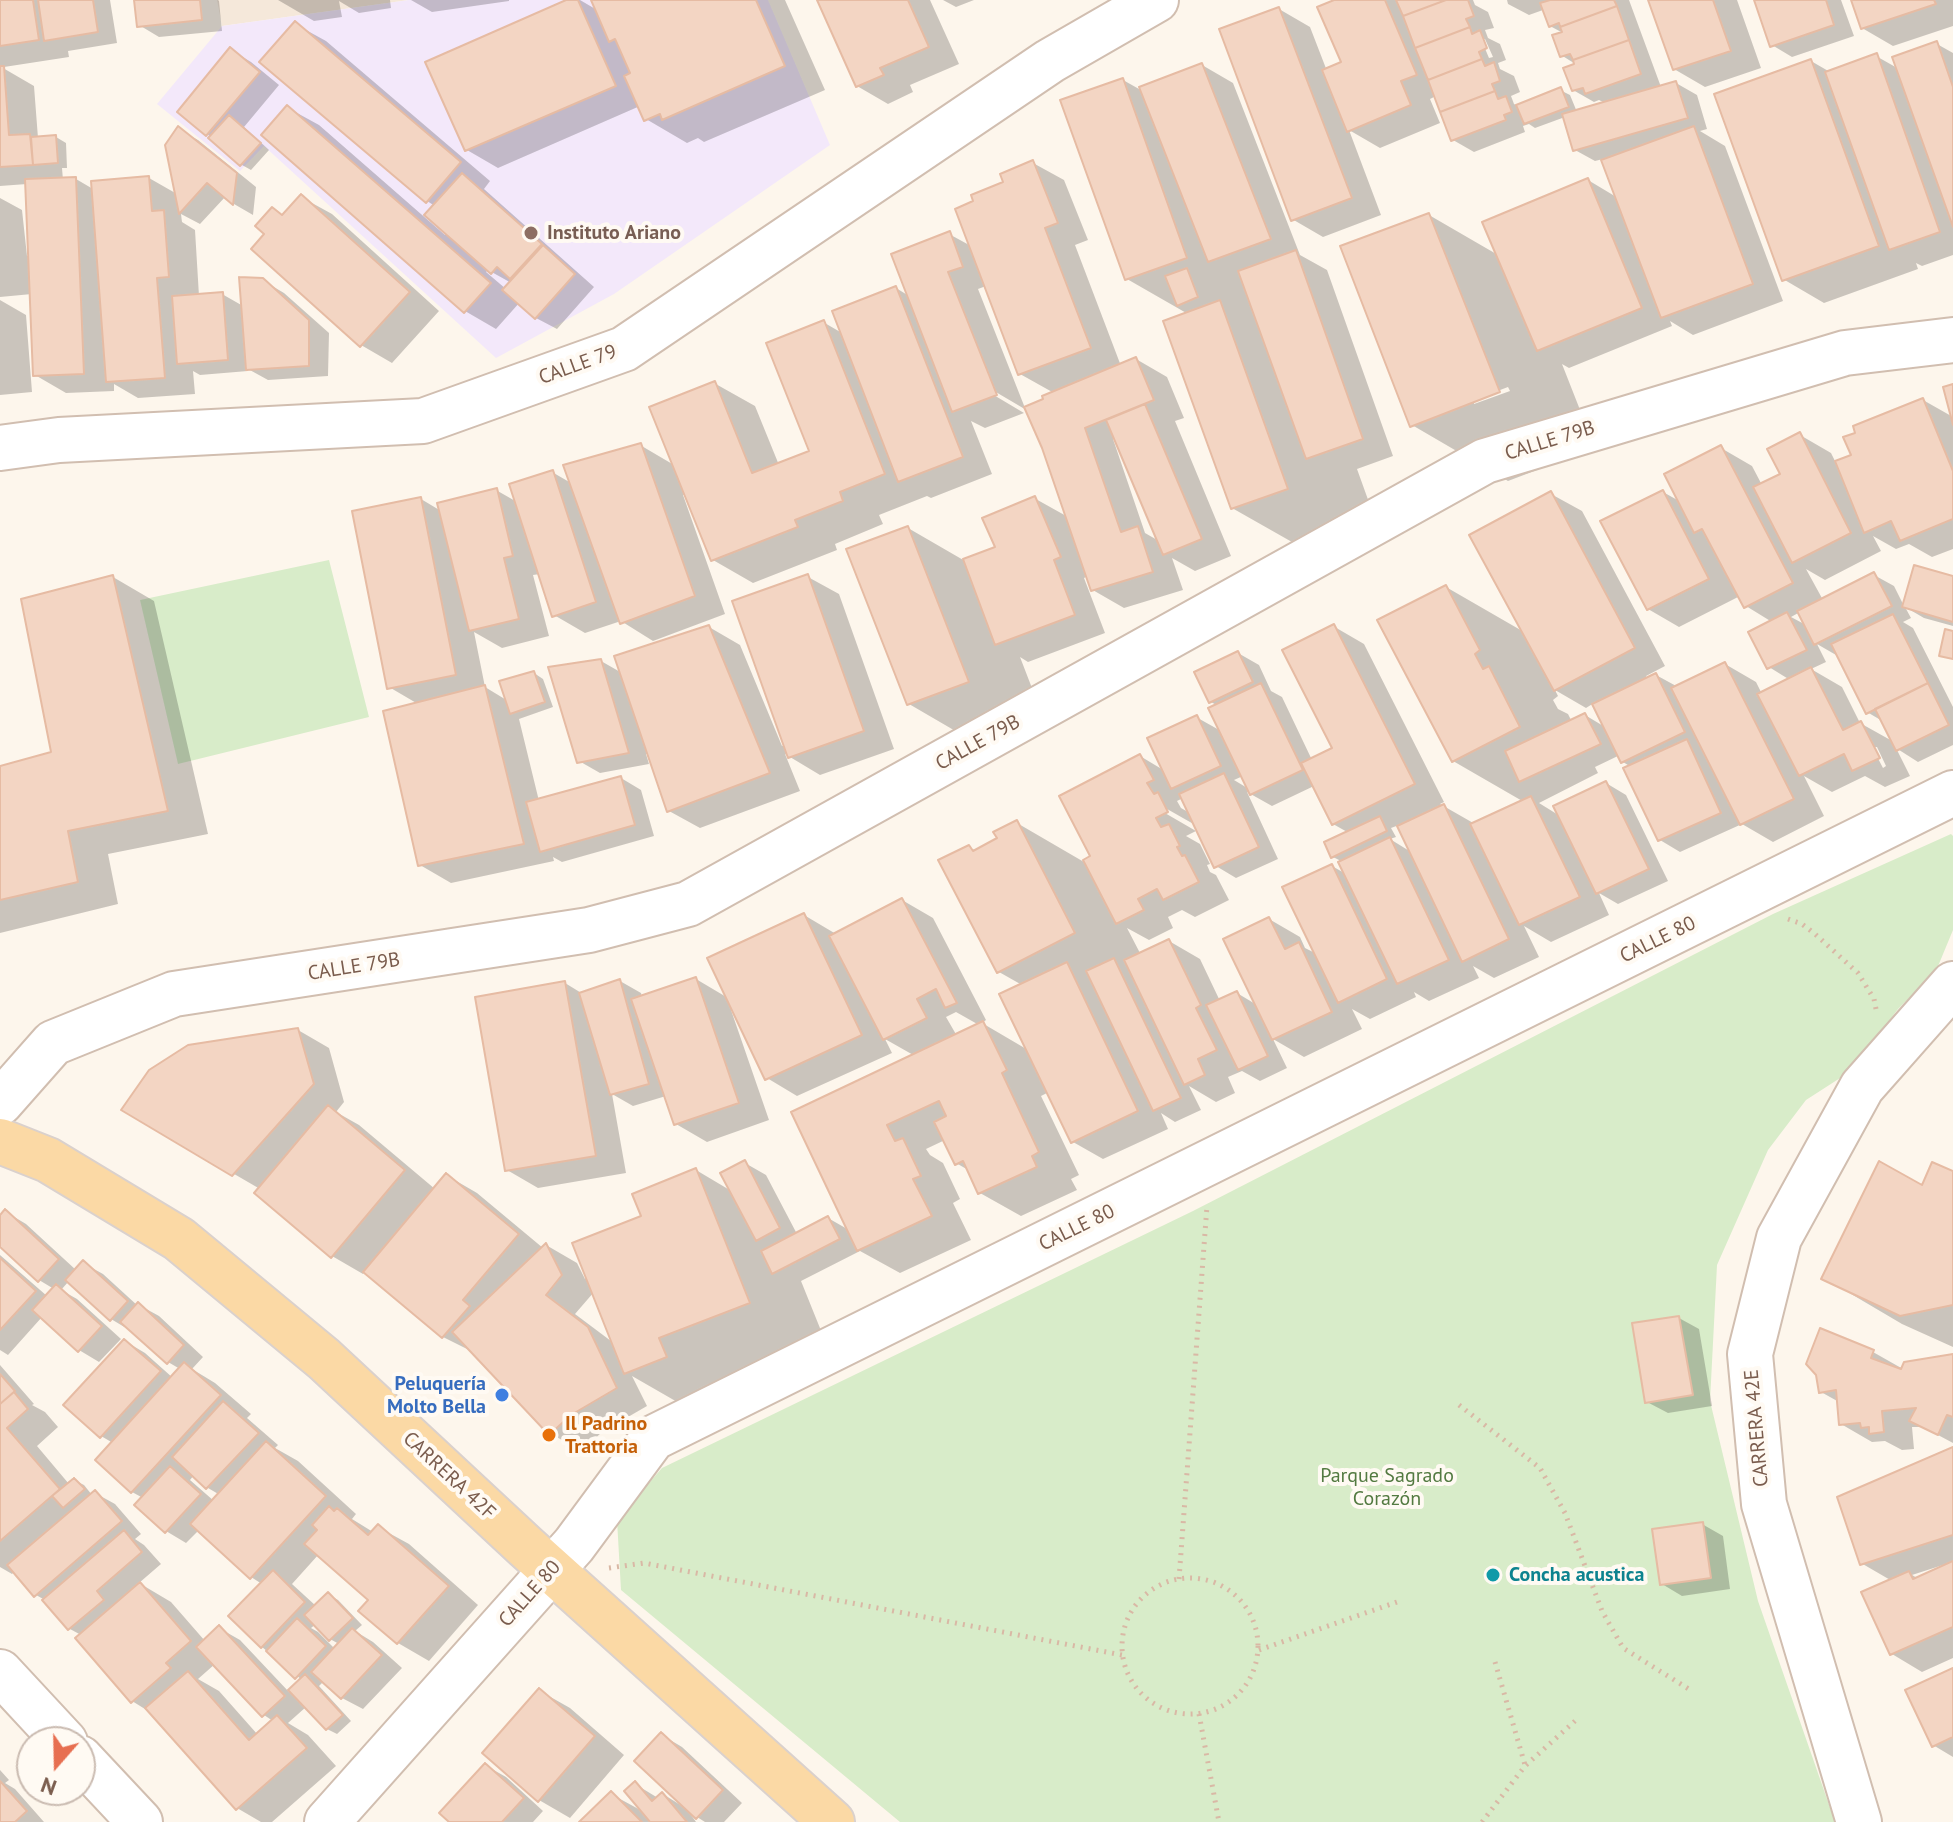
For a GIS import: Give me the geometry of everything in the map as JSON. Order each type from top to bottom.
[{"type":"main road","name":"CARRERA 42F","points":[[0,1141],[48,1160],[179,1239],[324,1359],[831,1822]]},
{"type":"street","name":"CALLE 79","points":[[0,448],[59,440],[423,421],[624,349],[1050,61],[1156,0]]},
{"type":"street","name":"CALLE 79B","points":[[0,1103],[53,1043],[174,994],[589,930],[688,904],[1485,461],[1845,353],[1953,340]]},
{"type":"street","name":"CALLE 80","points":[[327,1822],[574,1545],[653,1438],[1953,793]]},
{"type":"street","name":"CARRERA 42E","points":[[1859,1822],[1764,1504],[1750,1354],[1779,1238],[1846,1115],[1862,1087],[1953,984]]},
{"type":"street","points":[[0,1672],[50,1726]]},
{"type":"street","points":[[96,1775],[140,1822]]},
{"type":"path","points":[[1738,900],[1802,924],[1815,934],[1858,973],[1874,999],[1876,1007],[1872,1018]]},
{"type":"path","points":[[1179,1579],[1212,1161]]},
{"type":"path","points":[[1459,1405],[1540,1468],[1565,1513],[1602,1611],[1623,1648],[1692,1691]]},
{"type":"path","points":[[600,1570],[644,1563],[1122,1655]]},
{"type":"path","points":[[1179,1579],[1200,1579],[1219,1585],[1236,1596],[1249,1611],[1259,1650],[1254,1673],[1241,1692],[1222,1707],[1199,1714],[1178,1713],[1158,1706],[1141,1693],[1128,1675],[1122,1655],[1123,1634],[1130,1614],[1142,1598],[1159,1585],[1179,1579]]},
{"type":"path","points":[[1259,1650],[1397,1602]]},
{"type":"path","points":[[1495,1662],[1525,1766]]},
{"type":"path","points":[[1199,1714],[1219,1822]]},
{"type":"path","points":[[1482,1822],[1525,1766],[1575,1721]]},
{"type":"shaded area","points":[[217,0],[409,0],[222,26]]},
{"type":"shaded area","name":"Instituto Ariano","points":[[409,0],[768,0],[830,145],[614,294],[496,358],[264,146],[240,171],[157,104],[222,26]]},
{"type":"green space","points":[[329,560],[369,717],[178,764],[140,600]]},
{"type":"green space","name":"Parque Sagrado Corazón","points":[[1951,834],[1953,930],[1936,971],[1898,1009],[1851,1071],[1806,1100],[1768,1150],[1717,1265],[1710,1401],[1758,1601],[1835,1822],[900,1822],[621,1590],[617,1520],[662,1468],[1193,1211],[1773,914]]},
{"type":"building","points":[[0,0],[33,0],[39,40],[0,46]]},
{"type":"building","points":[[38,0],[93,0],[98,32],[44,41]]},
{"type":"building","points":[[134,0],[200,0],[202,20],[137,27]]},
{"type":"building","points":[[566,0],[578,0],[616,86],[465,151],[425,62]]},
{"type":"building","points":[[591,0],[756,0],[785,66],[662,120],[660,114],[644,121],[624,76],[630,73],[615,39],[609,42]]},
{"type":"building","points":[[817,0],[908,0],[929,47],[880,68],[884,75],[856,87]]},
{"type":"building","points":[[1334,0],[1385,0],[1417,75],[1401,81],[1411,105],[1347,132],[1322,70],[1341,62],[1317,7]]},
{"type":"building","points":[[1396,0],[1446,0],[1403,16]]},
{"type":"building","points":[[1446,0],[1468,0],[1474,16],[1466,19],[1470,27],[1415,48],[1403,16]]},
{"type":"building","points":[[1550,0],[1614,0],[1617,6],[1560,27],[1559,23],[1549,27],[1540,3]]},
{"type":"building","points":[[1648,0],[1713,0],[1731,51],[1673,70]]},
{"type":"building","points":[[1754,0],[1826,0],[1834,25],[1770,47]]},
{"type":"building","points":[[1851,0],[1934,0],[1936,4],[1861,29]]},
{"type":"building","points":[[1617,6],[1629,40],[1573,60],[1570,54],[1560,57],[1552,35],[1562,32],[1560,27]]},
{"type":"building","points":[[1279,7],[1352,198],[1291,221],[1219,29]]},
{"type":"building","points":[[295,21],[461,162],[426,203],[259,62]]},
{"type":"building","points":[[1470,27],[1472,34],[1480,30],[1487,48],[1479,52],[1482,59],[1428,80],[1415,48]]},
{"type":"building","points":[[1629,40],[1641,74],[1585,94],[1583,88],[1572,91],[1563,68],[1574,64],[1573,60]]},
{"type":"building","points":[[1937,41],[1953,87],[1953,227],[1892,57]]},
{"type":"building","points":[[230,47],[260,72],[206,136],[177,112]]},
{"type":"building","points":[[1877,53],[1940,232],[1889,250],[1825,72]]},
{"type":"building","points":[[1482,59],[1485,66],[1494,62],[1500,81],[1492,84],[1495,91],[1440,112],[1428,80]]},
{"type":"building","points":[[1811,59],[1879,246],[1782,281],[1714,94]]},
{"type":"building","points":[[1202,63],[1271,239],[1208,262],[1139,87]]},
{"type":"building","points":[[0,66],[4,66],[9,135],[30,134],[33,165],[0,167]]},
{"type":"building","points":[[1123,78],[1187,258],[1125,280],[1060,100]]},
{"type":"building","points":[[1676,81],[1688,118],[1573,151],[1562,114]]},
{"type":"building","points":[[1561,87],[1569,107],[1524,124],[1516,105]]},
{"type":"building","points":[[1495,91],[1498,99],[1506,96],[1512,112],[1504,115],[1506,120],[1451,141],[1440,112]]},
{"type":"building","points":[[287,105],[491,283],[464,313],[261,135]]},
{"type":"building","points":[[229,115],[261,143],[240,166],[208,138]]},
{"type":"building","points":[[178,126],[237,173],[233,205],[207,183],[179,214],[165,145]]},
{"type":"building","points":[[1694,126],[1753,284],[1661,318],[1601,160]]},
{"type":"building","points":[[56,135],[58,163],[33,165],[31,137]]},
{"type":"building","points":[[1033,160],[1058,223],[1045,228],[1091,348],[1018,375],[955,209],[973,201],[971,195],[1003,182],[1000,174]]},
{"type":"building","points":[[462,173],[542,244],[510,279],[497,267],[491,274],[424,215]]},
{"type":"building","points":[[149,176],[152,211],[164,210],[169,277],[157,278],[165,378],[106,382],[91,181]]},
{"type":"building","points":[[76,177],[84,374],[33,376],[25,179]]},
{"type":"building","points":[[1588,178],[1642,308],[1537,351],[1482,222]]},
{"type":"building","points":[[301,194],[410,292],[360,347],[251,249],[264,234],[255,226],[272,207],[282,215]]},
{"type":"building","points":[[1429,213],[1500,392],[1410,427],[1340,246]]},
{"type":"building","points":[[950,231],[963,267],[948,272],[997,395],[952,412],[891,254]]},
{"type":"building","points":[[543,245],[575,274],[535,319],[502,290]]},
{"type":"building","points":[[1296,250],[1363,439],[1306,459],[1238,271]]},
{"type":"building","points":[[1187,268],[1198,297],[1177,306],[1165,276]]},
{"type":"building","points":[[239,277],[263,278],[309,320],[309,366],[246,370]]},
{"type":"building","points":[[896,286],[963,457],[898,482],[832,311]]},
{"type":"building","points":[[223,292],[228,360],[177,364],[172,296]]},
{"type":"building","points":[[1220,300],[1288,489],[1231,509],[1163,321]]},
{"type":"building","points":[[824,320],[885,474],[840,492],[843,501],[795,520],[798,527],[711,561],[649,407],[715,381],[752,473],[809,451],[766,343]]},
{"type":"building","points":[[1136,357],[1154,400],[1085,428],[1121,532],[1138,526],[1153,572],[1091,591],[1042,448],[1024,407],[1043,399],[1042,396]]},
{"type":"building","points":[[1953,384],[1953,425],[1943,387]]},
{"type":"building","points":[[1923,398],[1953,471],[1953,519],[1900,541],[1891,521],[1864,533],[1835,461],[1851,455],[1843,437],[1855,433],[1853,426]]},
{"type":"building","points":[[1145,404],[1202,539],[1163,555],[1106,420]]},
{"type":"building","points":[[1800,432],[1851,533],[1792,563],[1753,487],[1780,474],[1767,449]]},
{"type":"building","points":[[641,443],[695,596],[620,624],[563,465]]},
{"type":"building","points":[[1721,445],[1793,583],[1744,608],[1702,529],[1694,533],[1664,474]]},
{"type":"building","points":[[553,470],[596,602],[552,617],[509,484]]},
{"type":"building","points":[[497,488],[513,556],[504,558],[519,619],[469,631],[437,503]]},
{"type":"building","points":[[1663,490],[1709,579],[1647,610],[1600,521]]},
{"type":"building","points":[[1551,491],[1635,648],[1554,691],[1469,535]]},
{"type":"building","points":[[1035,496],[1061,557],[1054,560],[1075,615],[995,645],[963,559],[995,547],[982,518]]},
{"type":"building","points":[[421,497],[456,675],[387,689],[352,511]]},
{"type":"building","points":[[908,526],[969,682],[907,705],[846,549]]},
{"type":"building","points":[[1914,565],[1953,576],[1953,622],[1902,607]]},
{"type":"building","points":[[1874,572],[1892,606],[1814,645],[1797,611]]},
{"type":"building","points":[[808,574],[864,731],[788,758],[732,601]]},
{"type":"building","points":[[113,575],[168,811],[68,831],[78,882],[0,900],[0,766],[51,752],[21,599]]},
{"type":"building","points":[[1446,585],[1480,650],[1475,654],[1483,669],[1489,666],[1520,727],[1452,762],[1377,620]]},
{"type":"building","points":[[1787,612],[1807,650],[1767,669],[1748,632]]},
{"type":"building","points":[[1893,614],[1928,683],[1866,714],[1831,644]]},
{"type":"building","points":[[1334,624],[1415,784],[1332,825],[1301,763],[1332,748],[1282,650]]},
{"type":"building","points":[[709,625],[770,773],[667,812],[614,656]]},
{"type":"building","points":[[1945,629],[1953,631],[1953,659],[1939,656]]},
{"type":"building","points":[[1238,651],[1253,682],[1209,703],[1194,672]]},
{"type":"building","points":[[601,659],[629,753],[577,763],[548,667]]},
{"type":"building","points":[[1725,662],[1794,799],[1740,825],[1671,688]]},
{"type":"building","points":[[1811,667],[1843,730],[1861,721],[1880,758],[1852,771],[1844,754],[1799,776],[1757,694]]},
{"type":"building","points":[[534,671],[545,702],[510,714],[499,681]]},
{"type":"building","points":[[1656,673],[1685,732],[1621,763],[1592,704]]},
{"type":"building","points":[[1261,683],[1303,770],[1250,795],[1208,708]]},
{"type":"building","points":[[1928,683],[1949,725],[1896,751],[1875,709]]},
{"type":"building","points":[[485,685],[524,844],[418,866],[383,711]]},
{"type":"building","points":[[1585,713],[1601,744],[1519,782],[1505,751]]},
{"type":"building","points":[[1197,715],[1221,766],[1171,789],[1147,738]]},
{"type":"building","points":[[1687,739],[1721,813],[1658,841],[1623,768]]},
{"type":"building","points":[[1140,754],[1154,780],[1147,783],[1154,794],[1158,792],[1168,812],[1156,818],[1161,827],[1169,824],[1180,846],[1177,847],[1182,856],[1185,855],[1199,882],[1163,900],[1157,889],[1138,899],[1144,910],[1116,924],[1083,860],[1090,856],[1059,796]]},
{"type":"building","points":[[1224,773],[1259,847],[1214,868],[1179,794]]},
{"type":"building","points":[[621,776],[635,825],[540,852],[526,802]]},
{"type":"building","points":[[1606,781],[1649,869],[1596,894],[1553,806]]},
{"type":"building","points":[[1531,796],[1580,897],[1519,925],[1470,824]]},
{"type":"building","points":[[1444,804],[1509,939],[1462,962],[1397,826]]},
{"type":"building","points":[[1380,816],[1387,831],[1331,858],[1324,842]]},
{"type":"building","points":[[1017,820],[1075,933],[997,973],[938,860],[969,845],[973,851],[997,838],[993,832]]},
{"type":"building","points":[[1390,837],[1449,960],[1397,984],[1338,862]]},
{"type":"building","points":[[1332,864],[1387,979],[1338,1003],[1282,887]]},
{"type":"building","points":[[902,898],[957,1003],[945,1008],[936,989],[917,999],[927,1018],[883,1040],[829,936]]},
{"type":"building","points":[[804,913],[862,1035],[765,1080],[707,958]]},
{"type":"building","points":[[1269,917],[1285,949],[1299,942],[1332,1012],[1272,1040],[1223,939]]},
{"type":"building","points":[[1169,939],[1201,1005],[1196,1008],[1217,1050],[1198,1059],[1205,1075],[1184,1085],[1124,960]]},
{"type":"building","points":[[1114,958],[1181,1098],[1153,1111],[1086,971]]},
{"type":"building","points":[[1067,962],[1138,1111],[1071,1143],[999,994]]},
{"type":"building","points":[[696,977],[739,1103],[674,1125],[631,999]]},
{"type":"building","points":[[620,979],[649,1084],[610,1095],[579,993]]},
{"type":"building","points":[[565,981],[596,1156],[505,1171],[475,997]]},
{"type":"building","points":[[1237,991],[1268,1056],[1238,1070],[1206,1005]]},
{"type":"building","points":[[983,1021],[1007,1070],[1002,1073],[1039,1152],[1032,1156],[1037,1167],[978,1194],[963,1161],[955,1165],[934,1122],[946,1116],[939,1101],[887,1125],[895,1141],[903,1138],[921,1176],[913,1179],[932,1216],[857,1251],[791,1112]]},
{"type":"building","points":[[298,1028],[314,1084],[232,1176],[121,1110],[149,1070],[188,1045]]},
{"type":"building","points":[[328,1105],[405,1170],[331,1258],[254,1193]]},
{"type":"building","points":[[745,1160],[780,1228],[756,1241],[720,1173]]},
{"type":"building","points":[[1879,1161],[1922,1185],[1932,1162],[1953,1171],[1953,1305],[1900,1316],[1821,1279]]},
{"type":"building","points":[[696,1168],[750,1303],[659,1338],[667,1357],[624,1374],[572,1243],[641,1216],[632,1194]]},
{"type":"building","points":[[446,1173],[519,1234],[463,1300],[470,1306],[442,1338],[363,1272]]},
{"type":"building","points":[[5,1209],[59,1259],[38,1282],[0,1247],[0,1215]]},
{"type":"building","points":[[828,1216],[840,1239],[772,1274],[761,1251]]},
{"type":"building","points":[[546,1243],[562,1275],[546,1295],[588,1327],[617,1388],[571,1415],[549,1435],[452,1332]]},
{"type":"building","points":[[0,1258],[36,1291],[0,1330]]},
{"type":"building","points":[[83,1260],[128,1301],[110,1321],[65,1280]]},
{"type":"building","points":[[56,1284],[102,1326],[78,1352],[32,1310]]},
{"type":"building","points":[[138,1302],[184,1345],[167,1364],[120,1322]]},
{"type":"building","points":[[1679,1316],[1693,1395],[1645,1403],[1632,1323]]},
{"type":"building","points":[[1820,1328],[1874,1350],[1871,1358],[1901,1369],[1904,1362],[1953,1354],[1953,1417],[1947,1415],[1938,1435],[1909,1421],[1916,1408],[1882,1411],[1884,1432],[1869,1434],[1869,1427],[1861,1428],[1860,1423],[1839,1425],[1836,1390],[1819,1393],[1816,1375],[1806,1364]]},
{"type":"building","points":[[124,1339],[161,1371],[100,1438],[63,1405]]},
{"type":"building","points":[[184,1362],[221,1395],[131,1493],[95,1460]]},
{"type":"building","points":[[0,1374],[15,1391],[0,1404]]},
{"type":"building","points":[[14,1392],[28,1409],[7,1428],[60,1489],[0,1541],[0,1404]]},
{"type":"building","points":[[223,1401],[259,1433],[206,1489],[172,1457]]},
{"type":"building","points":[[266,1441],[326,1496],[250,1579],[190,1524]]},
{"type":"building","points":[[1953,1447],[1953,1535],[1860,1565],[1837,1497]]},
{"type":"building","points":[[170,1466],[201,1494],[165,1533],[134,1505]]},
{"type":"building","points":[[74,1478],[85,1489],[63,1508],[52,1496]]},
{"type":"building","points":[[95,1490],[122,1521],[34,1597],[7,1565]]},
{"type":"building","points":[[329,1506],[334,1511],[337,1508],[368,1535],[378,1524],[449,1586],[397,1644],[358,1611],[368,1600],[304,1544],[317,1530],[312,1525]]},
{"type":"building","points":[[1703,1522],[1711,1578],[1660,1585],[1652,1529]]},
{"type":"building","points":[[124,1530],[142,1552],[97,1591],[104,1600],[68,1630],[42,1600]]},
{"type":"building","points":[[1953,1561],[1953,1627],[1890,1655],[1861,1592],[1909,1571],[1913,1579]]},
{"type":"building","points":[[273,1570],[305,1602],[261,1648],[228,1616]]},
{"type":"building","points":[[140,1582],[191,1641],[166,1663],[171,1668],[131,1703],[75,1638]]},
{"type":"building","points":[[328,1592],[353,1618],[329,1641],[304,1615]]},
{"type":"building","points":[[297,1618],[326,1646],[295,1679],[266,1651]]},
{"type":"building","points":[[219,1625],[285,1696],[262,1717],[196,1647]]},
{"type":"building","points":[[352,1628],[382,1655],[341,1699],[311,1672]]},
{"type":"building","points":[[1953,1668],[1953,1737],[1932,1747],[1905,1690]]},
{"type":"building","points":[[188,1671],[249,1740],[277,1715],[307,1748],[236,1810],[145,1708]]},
{"type":"building","points":[[305,1674],[343,1715],[326,1730],[288,1690]]},
{"type":"building","points":[[539,1688],[595,1736],[538,1802],[482,1753]]},
{"type":"building","points":[[661,1732],[723,1790],[696,1819],[634,1761]]},
{"type":"building","points":[[485,1763],[524,1798],[502,1822],[449,1822],[439,1813]]},
{"type":"building","points":[[0,1781],[16,1799],[16,1806],[22,1806],[27,1811],[15,1822],[0,1822]]},
{"type":"building","points":[[635,1781],[652,1801],[662,1792],[687,1822],[650,1822],[624,1791]]},
{"type":"building","points":[[611,1791],[642,1822],[579,1822]]},
{"type":"place","name":"Instituto Ariano","points":[[531,233]]},
{"type":"place","name":"Peluquería Molto Bella","points":[[502,1395]]},
{"type":"place","name":"Il Padrino Trattoria","points":[[549,1435]]},
{"type":"place","name":"Concha acustica","points":[[1493,1575]]}]
